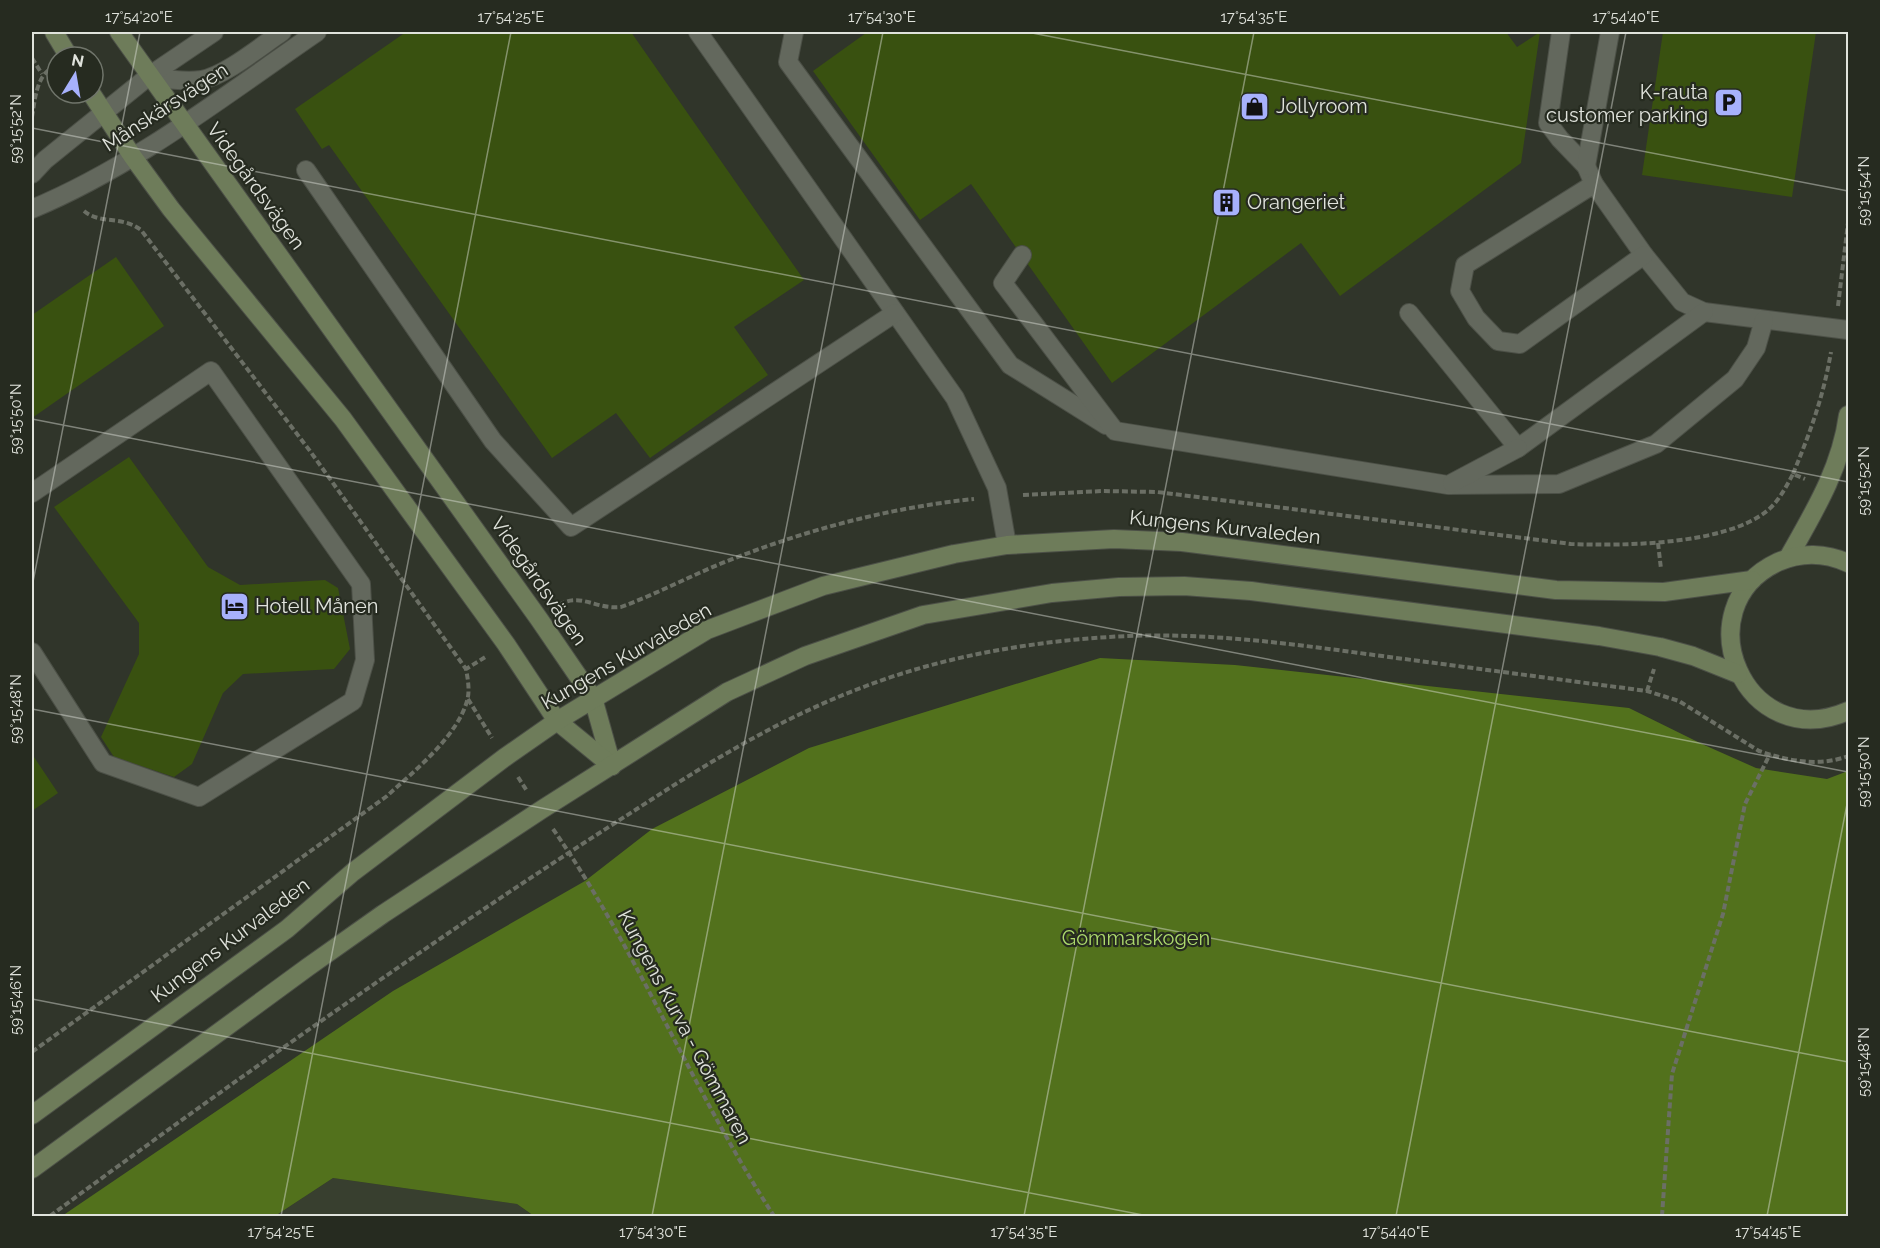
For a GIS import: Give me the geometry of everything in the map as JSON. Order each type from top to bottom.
[{"type":"street","points":[[54,32],[62,45]]},
{"type":"street","name":"Videgårdsvägen","points":[[119,32],[593,698],[612,766]]},
{"type":"street","name":"Månskärsvägen","points":[[32,174],[45,160],[149,76],[213,32]]},
{"type":"street","name":"Månskärsvägen","points":[[149,76],[175,80],[200,80],[214,76],[282,32]]},
{"type":"street","name":"Månskärsvägen","points":[[32,209],[69,193],[133,157],[316,32]]},
{"type":"street","points":[[699,32],[954,398],[997,488],[1007,545]]},
{"type":"street","points":[[794,32],[788,62],[1010,365],[1115,431],[1448,486],[1558,484],[1656,444],[1735,379],[1756,348],[1764,320]]},
{"type":"street","points":[[1561,32],[1548,123],[1586,166],[1594,183],[1644,255],[1682,302],[1704,312],[1848,330]]},
{"type":"street","points":[[1586,166],[1610,32]]},
{"type":"street","points":[[98,105],[171,208],[343,419],[506,644],[556,721],[612,766]]},
{"type":"street","points":[[306,170],[494,441],[571,527],[895,313]]},
{"type":"street","points":[[1594,183],[1465,265],[1460,291],[1476,318],[1497,341],[1520,344],[1644,255]]},
{"type":"street","points":[[1022,255],[1003,283],[1115,431]]},
{"type":"street","points":[[1448,486],[1518,448],[1704,312]]},
{"type":"street","points":[[1409,313],[1518,448]]},
{"type":"street","points":[[32,493],[211,371],[361,584],[365,660],[353,701],[200,797],[103,763],[32,652]]},
{"type":"street","points":[[1788,558],[1827,488],[1838,459],[1848,415]]},
{"type":"street","name":"Kungens Kurvaleden","points":[[32,1114],[278,936],[353,872],[556,721],[707,630],[823,585],[888,568],[1007,545],[1114,539],[1182,542],[1568,590],[1664,592],[1752,580]]},
{"type":"street","points":[[1848,563],[1836,557],[1812,554],[1788,558],[1769,567],[1752,580],[1738,601],[1731,625],[1731,650],[1738,674],[1755,697],[1778,713],[1804,720],[1832,718],[1848,711]]},
{"type":"street","points":[[32,1169],[383,914],[727,692],[805,656],[923,615],[1052,593],[1119,587],[1184,586],[1251,591],[1599,636],[1660,647],[1693,656],[1738,674]]},
{"type":"path","points":[[32,58],[42,74],[32,117]]},
{"type":"path","points":[[50,1216],[229,1085],[447,934],[569,852],[719,756],[769,729],[867,685],[984,653],[1112,636],[1256,639],[1647,691],[1679,701],[1759,751],[1786,760],[1814,763],[1848,756]]},
{"type":"path","points":[[1662,1216],[1672,1074],[1723,914],[1745,804],[1770,754]]},
{"type":"path","name":"Kungens Kurva - Gömmaren","points":[[569,852],[592,886],[718,1122],[753,1185],[774,1216]]},
{"type":"shaded area","points":[[333,1178],[517,1204],[533,1216],[275,1216]]},
{"type":"green space","name":"Gömmarskogen","points":[[1100,658],[1235,665],[1629,708],[1756,768],[1827,779],[1848,771],[1848,1216],[534,1216],[517,1204],[333,1178],[275,1216],[62,1216],[393,991],[585,881],[652,829],[809,748]]},
{"type":"building","points":[[406,32],[631,32],[804,280],[734,327],[768,375],[650,458],[616,413],[552,458],[329,145],[322,149],[295,109]]},
{"type":"building","name":"Orangeriet","points":[[864,32],[1506,32],[1517,47],[1540,32],[1521,163],[1340,296],[1301,243],[1112,383],[971,184],[920,220],[813,71],[866,33]]},
{"type":"building","name":"K-rauta customer parking","points":[[1663,32],[1816,32],[1792,197],[1642,175]]},
{"type":"building","points":[[116,257],[164,326],[32,418],[32,315]]},
{"type":"building","name":"Hotell Månen","points":[[129,457],[208,567],[240,585],[325,580],[338,588],[350,649],[334,669],[243,674],[223,693],[192,764],[174,777],[114,757],[101,737],[139,654],[139,623],[54,507]]},
{"type":"building","points":[[32,754],[58,793],[32,811]]},
{"type":"place","name":"K-rauta customer parking","points":[[1729,103]]},
{"type":"place","name":"Jollyroom","points":[[1255,106]]},
{"type":"place","name":"Orangeriet","points":[[1226,202]]},
{"type":"place","name":"Hotell Månen","points":[[234,606]]}]
